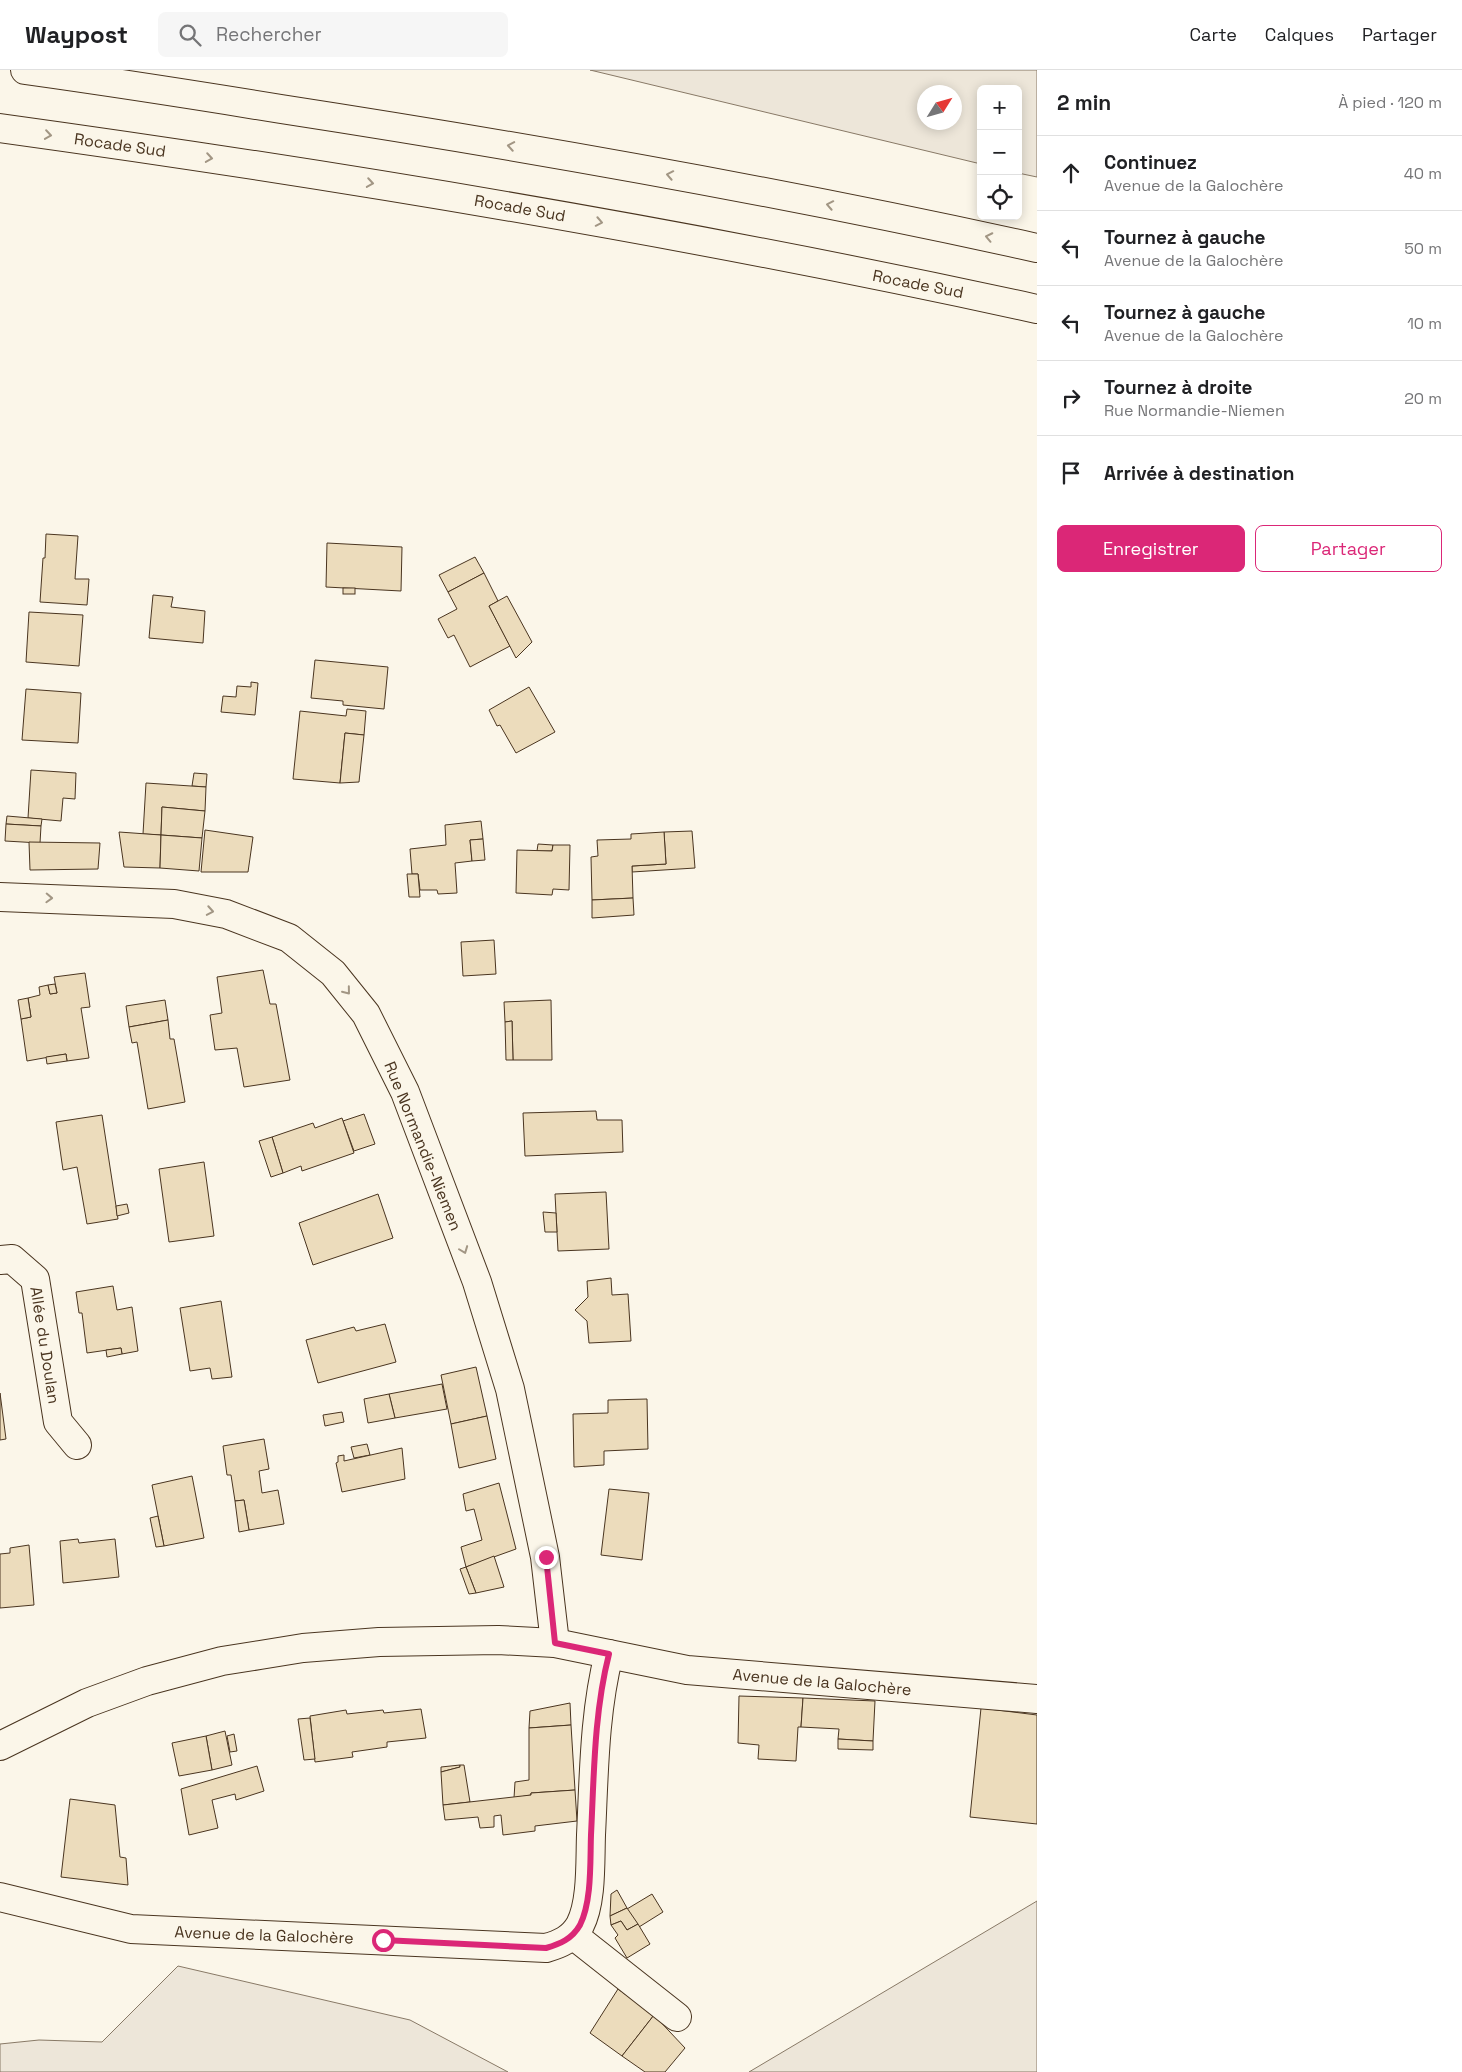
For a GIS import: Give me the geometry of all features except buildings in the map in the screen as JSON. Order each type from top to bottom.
[{"type":"main road","points":[[25,70],[374,123],[561,154],[903,218],[1037,248]]},
{"type":"main road","name":"Rocade Sud","points":[[0,128],[197,156],[530,209],[914,282],[1037,309]]},
{"type":"main road","name":"Rue Normandie-Niemen","points":[[0,897],[174,904],[226,914],[289,938],[333,973],[366,1014],[405,1092],[476,1282],[510,1389],[546,1557],[555,1643]]},
{"type":"main road","name":"Allée du Doulan","points":[[0,1260],[12,1259],[35,1279],[58,1422],[77,1446]]},
{"type":"main road","name":"Avenue de la Galochère","points":[[0,1746],[87,1703],[147,1681],[222,1661],[303,1648],[379,1642],[498,1640],[555,1643],[687,1670],[1037,1699]]},
{"type":"main road","points":[[609,1654],[602,1682],[595,1754],[588,1894],[581,1924],[573,1936],[677,2017]]},
{"type":"main road","name":"Avenue de la Galochère","points":[[0,1897],[131,1929],[546,1948],[559,1944],[573,1936]]},
{"type":"shaded area","points":[[590,70],[1037,70],[1037,177],[1022,174],[1022,85],[977,85],[977,163]]},
{"type":"shaded area","points":[[1037,1901],[1037,2072],[749,2072]]},
{"type":"shaded area","points":[[178,1966],[410,2020],[508,2072],[0,2072],[0,2044],[39,2040],[102,2042]]},
{"type":"route","points":[[383,1940],[546,1948],[559,1944],[573,1936],[581,1924],[588,1894],[595,1754],[602,1682],[609,1654],[555,1643],[546,1557]]}]
